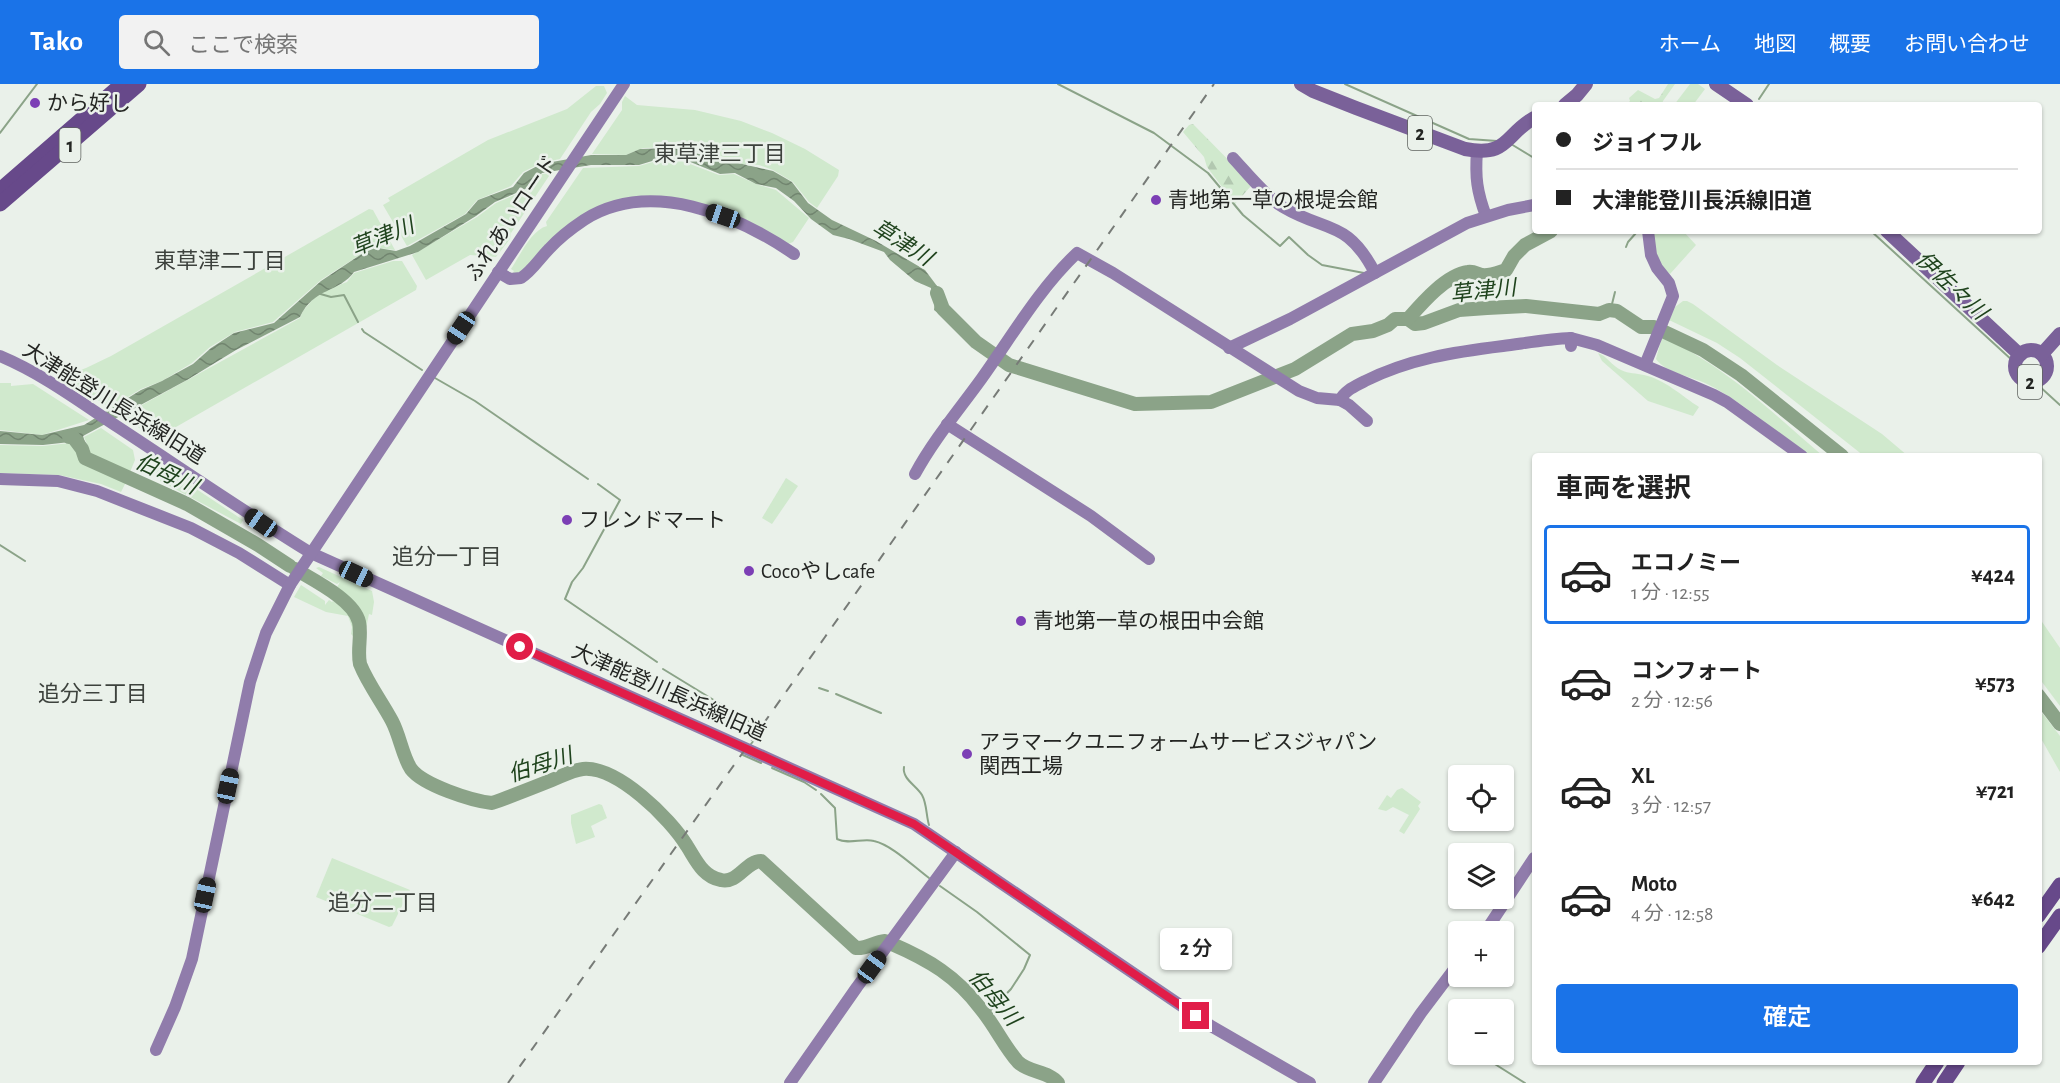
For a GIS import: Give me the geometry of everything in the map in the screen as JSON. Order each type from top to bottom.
[{"type":"highway","name":"1","points":[[0,190],[122,84]]},
{"type":"highway","name":"1","points":[[0,204],[139,84]]},
{"type":"highway","points":[[2042,910],[2057,889]]},
{"type":"highway","points":[[2042,941],[2060,916]]},
{"type":"highway","points":[[1923,1083],[1935,1065]]},
{"type":"highway","points":[[1944,1083],[1956,1065]]},
{"type":"main road","name":"2","points":[[1301,84],[1356,108],[1465,149],[1477,151]]},
{"type":"main road","points":[[1569,102],[1586,84]]},
{"type":"main road","points":[[1716,84],[1740,102]]},
{"type":"main road","points":[[1477,151],[1500,147],[1532,120]]},
{"type":"main road","name":"2","points":[[1890,234],[2020,355]]},
{"type":"main road","name":"2","points":[[2042,354],[2060,334]]},
{"type":"main road","name":"2","points":[[2033,351],[2042,354],[2047,363],[2043,377],[2034,382],[2025,380],[2018,374],[2016,364],[2020,355],[2033,351]]},
{"type":"street","name":"ふれあいロード","points":[[156,1050],[175,1007],[192,959],[250,682],[266,633],[291,583],[624,84]]},
{"type":"street","points":[[1477,151],[1475,173],[1477,192],[1486,216]]},
{"type":"street","points":[[1233,158],[1281,207],[1345,234],[1356,243],[1375,273]]},
{"type":"street","points":[[498,272],[510,279],[521,278],[551,246],[584,220],[612,207],[639,202],[705,210],[756,231],[794,254]]},
{"type":"street","points":[[1234,351],[1467,223],[1486,216],[1532,206]]},
{"type":"street","points":[[1645,365],[1670,305],[1673,292],[1651,255],[1648,234]]},
{"type":"street","points":[[915,474],[947,424],[1029,310],[1077,253],[1113,273],[1308,396],[1340,400],[1349,405],[1367,422]]},
{"type":"street","points":[[1340,400],[1342,394],[1406,363],[1432,356],[1550,339],[1597,345],[1701,388],[1727,402],[1798,453]]},
{"type":"street","name":"大津能登川長浜線旧道","points":[[0,356],[50,382],[261,523],[311,553],[914,824],[1211,1026],[1310,1083]]},
{"type":"street","points":[[947,424],[1091,516],[1149,558]]},
{"type":"street","points":[[0,479],[58,482],[97,490],[191,528],[291,583]]},
{"type":"street","points":[[790,1083],[956,852]]},
{"type":"street","points":[[1492,921],[1532,861]]},
{"type":"street","points":[[1374,1083],[1448,977]]},
{"type":"green space","points":[[1668,84],[1675,84],[1663,102],[1629,102],[1629,98],[1638,90],[1655,99],[1659,98]]},
{"type":"green space","points":[[1690,84],[1698,84],[1705,89],[1695,102],[1676,102]]},
{"type":"green space","points":[[596,86],[604,86],[607,93],[591,112],[560,159],[541,163],[523,172],[511,186],[477,200],[465,214],[407,246],[383,205],[390,201],[388,198],[488,140],[567,109]]},
{"type":"green space","points":[[625,96],[637,105],[695,110],[741,121],[805,149],[839,170],[838,176],[817,208],[809,202],[793,182],[759,165],[742,164],[725,157],[673,147],[643,148],[626,155],[592,154],[622,110]]},
{"type":"green space","points":[[1193,124],[1251,183],[1251,186],[1235,204],[1207,167],[1204,157],[1183,132]]},
{"type":"green space","points":[[663,159],[682,161],[719,175],[734,174],[776,190],[809,218],[793,242],[788,244],[729,214],[613,203],[522,272],[512,274],[514,271],[511,269],[526,244],[541,228],[547,226],[546,222],[583,168],[639,166]]},
{"type":"green space","points":[[551,173],[511,233],[510,239],[496,257],[470,255],[426,280],[412,255],[477,217],[496,203],[528,189],[542,174]]},
{"type":"green space","points":[[369,209],[373,210],[395,250],[372,247],[321,280],[273,322],[235,332],[210,347],[192,363],[110,408],[61,377],[111,356]]},
{"type":"green space","points":[[1652,234],[1686,234],[1696,245],[1670,274],[1661,266]]},
{"type":"green space","points":[[393,261],[402,261],[417,286],[416,290],[155,439],[122,416],[300,318],[315,297],[347,282],[354,273]]},
{"type":"green space","points":[[1683,301],[1693,304],[1777,365],[1882,434],[1904,453],[1860,453],[1740,358],[1717,343],[1669,320],[1675,307]]},
{"type":"green space","points":[[1662,337],[1685,348],[1747,390],[1820,453],[1805,453],[1732,398],[1705,383],[1666,368],[1656,359]]},
{"type":"green space","points":[[1598,353],[1621,370],[1659,380],[1699,407],[1693,416],[1648,401],[1602,361]]},
{"type":"green space","points":[[0,383],[11,383],[11,386],[33,384],[89,420],[42,435],[0,430]]},
{"type":"green space","points":[[101,428],[133,450],[135,460],[128,477],[115,467],[95,460],[89,455],[90,451],[84,437]]},
{"type":"green space","points":[[70,443],[81,450],[83,460],[127,480],[121,492],[101,484],[59,475],[0,473],[0,445],[43,446]]},
{"type":"green space","points":[[157,463],[243,520],[241,524],[160,481],[164,472],[160,476],[154,473],[156,468],[148,465]]},
{"type":"green space","points":[[786,478],[798,486],[772,524],[762,518]]},
{"type":"green space","points":[[319,567],[372,591],[374,602],[372,615],[369,614],[366,628],[360,610],[336,589],[340,582],[337,584],[321,576],[323,573],[316,568]]},
{"type":"green space","points":[[301,585],[325,601],[325,605],[329,600],[344,608],[354,624],[354,637],[351,634],[352,627],[348,616],[326,612],[294,597]]},
{"type":"green space","points":[[2042,622],[2060,648],[2060,706],[2042,682]]},
{"type":"green space","points":[[2042,713],[2060,736],[2060,772],[2042,740]]},
{"type":"green space","points":[[1402,788],[1421,802],[1418,806],[1420,809],[1404,834],[1399,831],[1409,815],[1393,807],[1386,811],[1378,809],[1387,795],[1391,798],[1397,790]]},
{"type":"green space","points":[[599,804],[602,805],[607,818],[591,826],[595,837],[576,844],[571,815]]},
{"type":"green space","points":[[332,858],[410,890],[392,926],[389,927],[316,897]]},
{"type":"water","points":[[673,148],[773,171],[792,182],[808,203],[832,220],[876,241],[925,270],[937,286],[946,304],[939,314],[934,310],[935,299],[931,288],[915,281],[884,252],[833,235],[776,188],[756,184],[735,173],[720,174],[683,159],[662,158],[639,165],[591,165],[542,173],[528,188],[495,202],[418,252],[354,272],[341,283],[319,295],[305,308],[300,317],[236,350],[187,380],[83,436],[85,442],[82,449],[70,442],[43,445],[0,444],[0,431],[42,435],[84,425],[141,390],[193,364],[211,348],[234,333],[274,323],[321,281],[372,247],[396,251],[410,246],[466,214],[478,200],[513,187],[524,173],[541,164],[591,155],[626,155],[640,149]]},
{"type":"waterway","points":[[0,133],[37,84]]},
{"type":"waterway","points":[[1058,84],[1154,133],[1208,173],[1243,215],[1280,246],[1289,237],[1322,265],[1364,273]]},
{"type":"waterway","name":"伊佐々川","points":[[1345,84],[1469,139],[1497,141]]},
{"type":"waterway","points":[[1759,99],[1769,84]]},
{"type":"waterway","name":"伊佐々川","points":[[1511,144],[1532,157]]},
{"type":"waterway","points":[[1408,319],[1420,305],[1451,278],[1468,272],[1485,275],[1506,270],[1514,256],[1525,245],[1545,234]]},
{"type":"waterway","name":"伊佐々川","points":[[1626,247],[1635,234]]},
{"type":"waterway","name":"伊佐々川","points":[[1874,234],[2013,361]]},
{"type":"waterway","name":"伊佐々川","points":[[1609,310],[1615,292]]},
{"type":"waterway","points":[[317,293],[331,297],[344,295],[358,322]]},
{"type":"waterway","name":"草津川","points":[[937,293],[943,309],[976,342],[1009,365],[1135,404],[1211,402],[1295,369],[1352,334],[1373,331],[1388,325],[1395,319],[1408,319],[1415,324],[1459,310],[1526,306],[1599,314],[1609,310],[1617,311],[1641,327],[1654,327],[1703,350],[1741,375],[1838,453]]},
{"type":"waterway","points":[[362,329],[422,370]]},
{"type":"waterway","points":[[435,378],[475,401],[588,479]]},
{"type":"waterway","name":"伊佐々川","points":[[2038,385],[2060,405]]},
{"type":"waterway","name":"伯母川","points":[[69,437],[73,437],[82,449],[85,458],[187,504],[290,566]]},
{"type":"waterway","points":[[598,484],[620,500],[583,568],[572,582],[565,599],[657,662]]},
{"type":"waterway","points":[[0,545],[25,561]]},
{"type":"waterway","name":"伯母川","points":[[295,569],[332,591],[356,614],[360,627],[360,664],[392,721],[411,769],[426,781],[461,796],[492,803],[575,771],[597,770],[626,785],[656,809],[709,875],[721,880],[732,879],[751,865],[761,861],[856,948],[885,941]]},
{"type":"waterway","points":[[663,669],[748,721]]},
{"type":"waterway","points":[[819,688],[828,691]]},
{"type":"waterway","points":[[836,694],[881,713]]},
{"type":"waterway","name":"草津川","points":[[2042,700],[2060,724]]},
{"type":"waterway","points":[[751,744],[762,730],[755,725]]},
{"type":"waterway","points":[[743,755],[761,763]]},
{"type":"waterway","points":[[904,767],[905,775],[924,798],[929,825]]},
{"type":"waterway","points":[[772,768],[816,790]]},
{"type":"waterway","points":[[821,794],[835,808],[837,839],[842,841],[869,840],[881,843],[929,878]]},
{"type":"waterway","points":[[940,886],[977,912],[1030,955],[1011,989],[986,1015]]},
{"type":"waterway","name":"伯母川","points":[[892,944],[918,956],[952,978],[972,997],[1018,1062],[1050,1076],[1058,1083]]},
{"type":"waterway","points":[[1496,1065],[1525,1083]]},
{"type":"railway","points":[[508,1083],[1214,84]]},
{"type":"place","name":"から好し","points":[[35,103]]},
{"type":"place","name":"青地第一草の根堤会館","points":[[1156,200]]},
{"type":"place","name":"フレンドマート","points":[[567,520]]},
{"type":"place","name":"Cocoやしcafe","points":[[749,571]]},
{"type":"place","name":"青地第一草の根田中会館","points":[[1021,621]]},
{"type":"place","name":"アラマークユニフォームサービスジャパン 関西工場","points":[[967,754]]},
{"type":"district","name":"東草津三丁目","points":[[720,153]]},
{"type":"district","name":"東草津二丁目","points":[[220,260]]},
{"type":"district","name":"追分一丁目","points":[[447,556]]},
{"type":"district","name":"追分三丁目","points":[[93,693]]},
{"type":"district","name":"追分二丁目","points":[[383,902]]},
{"type":"route","points":[[520,647],[914,824],[1196,1016]]}]
